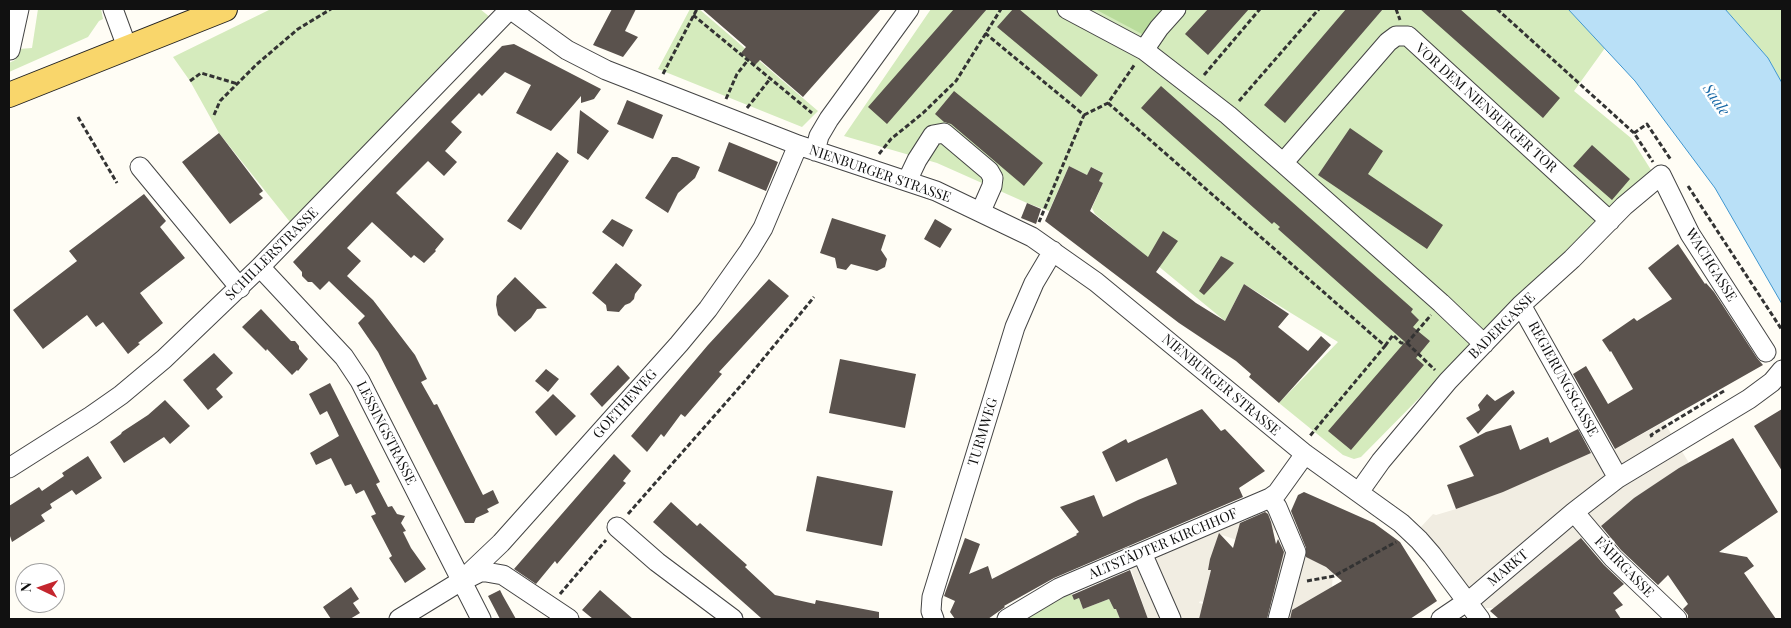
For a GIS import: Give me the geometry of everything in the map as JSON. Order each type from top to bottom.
[{"type":"main road","points":[[9,95],[225,9]]},
{"type":"street","points":[[10,38],[19,9]]},
{"type":"street","points":[[112,9],[127,47]]},
{"type":"street","name":"NIENBURGER STRASSE","points":[[510,9],[573,54],[606,70],[807,148],[936,191],[1032,237],[1096,282],[1302,452],[1416,531]]},
{"type":"street","name":"SCHILLERSTRASSE","points":[[9,468],[121,395],[164,359],[240,288],[510,9]]},
{"type":"street","points":[[807,148],[819,136],[909,9]]},
{"type":"street","points":[[1068,9],[1144,50],[1228,115],[1441,303],[1484,344]]},
{"type":"street","points":[[1144,50],[1159,28],[1176,9]]},
{"type":"street","name":"VOR DEM NIENBURGER TOR","points":[[1283,163],[1388,42],[1396,36],[1408,36],[1610,221]]},
{"type":"street","points":[[907,181],[917,160],[933,135],[944,133],[989,171],[993,178],[992,186],[980,211]]},
{"type":"street","name":"GOETHEWEG","points":[[399,619],[445,589],[461,581],[501,543],[679,344],[708,309],[744,259],[807,148]]},
{"type":"street","points":[[140,167],[240,288]]},
{"type":"street","name":"BADERGASSE","points":[[1359,492],[1374,469],[1448,381],[1521,305],[1624,206],[1669,171]]},
{"type":"street","name":"WACHGASSE","points":[[1669,171],[1690,234],[1766,352]]},
{"type":"street","name":"TURMWEG","points":[[934,619],[931,610],[932,597],[1015,327],[1034,283],[1053,251]]},
{"type":"street","name":"LESSINGSTRASSE","points":[[260,267],[344,357],[360,381],[481,619]]},
{"type":"street","name":"REGIERUNGSGASSE","points":[[1521,305],[1618,478]]},
{"type":"street","name":"MARKT","points":[[1441,619],[1466,603],[1574,512],[1618,478],[1749,399],[1772,382],[1782,370]]},
{"type":"street","name":"ALTSTÄDTER KIRCHHOF","points":[[1007,619],[1059,588],[1270,498],[1277,492],[1302,452]]},
{"type":"street","points":[[1270,498],[1277,507],[1296,552],[1278,619]]},
{"type":"street","name":"FÄHRGASSE","points":[[1574,512],[1613,558],[1677,619]]},
{"type":"street","points":[[617,527],[658,562],[733,619]]},
{"type":"street","points":[[1416,531],[1466,603],[1480,619]]},
{"type":"street","points":[[1142,553],[1170,619]]},
{"type":"street","points":[[461,581],[480,572],[503,575],[569,619]]},
{"type":"path","points":[[214,115],[220,101],[258,64],[298,29],[331,9]]},
{"type":"path","points":[[656,90],[697,9]]},
{"type":"path","points":[[868,168],[891,139],[923,113],[956,81],[1000,9]]},
{"type":"path","points":[[1193,88],[1260,9]]},
{"type":"path","points":[[1228,115],[1319,9]]},
{"type":"path","points":[[1497,9],[1634,133],[1669,171]]},
{"type":"path","points":[[693,15],[826,124]]},
{"type":"path","points":[[985,33],[1084,115]]},
{"type":"path","points":[[1032,237],[1084,115],[1108,103],[1144,50]]},
{"type":"path","points":[[728,94],[737,74],[748,60]]},
{"type":"path","points":[[190,81],[201,72],[239,84]]},
{"type":"path","points":[[736,121],[770,79]]},
{"type":"path","points":[[1108,103],[1385,346]]},
{"type":"path","points":[[78,117],[117,183]]},
{"type":"path","points":[[1634,133],[1647,124],[1669,171]]},
{"type":"path","points":[[1687,184],[1782,330]]},
{"type":"path","points":[[550,606],[745,381],[814,297]]},
{"type":"path","points":[[1407,343],[1441,303]]},
{"type":"path","points":[[1302,452],[1393,335],[1401,342],[1407,343],[1448,381]]},
{"type":"path","points":[[1287,585],[1334,576],[1416,531]]},
{"type":"green space","points":[[38,9],[101,9],[103,19],[99,21],[88,37],[9,72],[9,63],[15,60],[19,49],[32,48]]},
{"type":"green space","points":[[271,9],[480,9],[491,18],[294,227],[219,133],[190,81],[173,57]]},
{"type":"green space","points":[[690,9],[699,9],[818,111],[802,127],[658,69]]},
{"type":"green space","points":[[931,9],[1568,9],[1605,48],[1574,91],[1631,138],[1651,170],[1509,307],[1361,457],[1354,459],[1343,455],[1279,403],[1338,342],[1244,284],[1225,321],[1095,214],[1092,208],[1103,183],[1099,181],[1102,172],[1091,167],[1087,175],[1069,166],[1049,211],[937,163],[844,136]]},
{"type":"green space","points":[[1095,9],[1165,9],[1142,34]]},
{"type":"green space","points":[[1725,9],[1782,9],[1782,83],[1768,58]]},
{"type":"green space","points":[[1072,594],[1074,599],[1079,598],[1083,609],[1109,599],[1111,603],[1114,603],[1114,609],[1116,609],[1120,619],[1026,619],[1035,608]]},
{"type":"shaded area","points":[[1664,422],[1689,463],[1634,498],[1596,530],[1587,534],[1495,608],[1485,608],[1419,529],[1433,514],[1436,515],[1456,509],[1497,494],[1593,452],[1610,452]]},
{"type":"shaded area","points":[[1260,505],[1294,513],[1301,555],[1318,562],[1333,573],[1332,587],[1292,610],[1295,616],[1292,619],[1268,619],[1265,617],[1269,603],[1272,604],[1270,601],[1274,586],[1277,587],[1278,585],[1274,583],[1277,569],[1281,570],[1281,568],[1277,567],[1281,551],[1283,550],[1281,548],[1282,543],[1284,543],[1283,532],[1272,530],[1269,522],[1271,521],[1270,519],[1268,520],[1264,511],[1262,514],[1256,513],[1246,516],[1243,521],[1240,521],[1242,524],[1237,532],[1237,540],[1219,534],[1208,570],[1211,570],[1203,602],[1200,601],[1199,603],[1203,604],[1199,619],[1148,619],[1130,566]]},
{"type":"water","name":"Saale","points":[[1568,9],[1725,9],[1768,58],[1782,83],[1782,304],[1715,188],[1635,81]]},
{"type":"building","points":[[612,9],[636,9],[625,31],[638,37],[623,57],[593,45]]},
{"type":"building","points":[[702,9],[881,9],[803,97],[760,60],[755,65],[741,53],[746,47]]},
{"type":"building","points":[[954,9],[987,9],[887,124],[868,107]]},
{"type":"building","points":[[1013,9],[1019,9],[1098,75],[1081,97],[997,27]]},
{"type":"building","points":[[1208,9],[1249,9],[1208,55],[1185,34]]},
{"type":"building","points":[[1346,9],[1383,9],[1285,123],[1264,105]]},
{"type":"building","points":[[1420,9],[1460,9],[1560,98],[1543,118]]},
{"type":"building","points":[[514,44],[601,89],[594,99],[581,103],[581,96],[551,131],[516,113],[531,85],[505,72],[482,96],[479,93],[451,122],[462,132],[445,151],[457,162],[444,176],[428,161],[396,193],[444,239],[436,251],[424,263],[414,255],[411,258],[372,222],[347,248],[361,261],[347,276],[373,300],[415,355],[427,379],[421,382],[434,405],[437,404],[483,495],[493,490],[499,503],[487,509],[489,512],[476,518],[474,523],[465,523],[378,352],[358,323],[365,316],[329,281],[320,290],[312,282],[308,282],[293,262],[502,46]]},
{"type":"building","points":[[1161,86],[1413,309],[1411,312],[1419,320],[1413,327],[1430,341],[1416,358],[1424,365],[1351,450],[1328,431],[1405,342],[1278,229],[1280,227],[1274,222],[1272,224],[1141,108]]},
{"type":"building","points":[[954,91],[1043,163],[1024,186],[951,124],[944,122],[935,114]]},
{"type":"building","points":[[627,100],[663,115],[653,139],[617,124]]},
{"type":"building","points":[[580,110],[609,131],[588,160],[577,153]]},
{"type":"building","points":[[1350,128],[1383,151],[1368,174],[1443,225],[1427,249],[1318,175]]},
{"type":"building","points":[[219,133],[263,191],[259,194],[263,198],[230,224],[182,162]]},
{"type":"building","points":[[729,142],[778,162],[766,191],[718,171]]},
{"type":"building","points":[[1592,145],[1630,179],[1612,200],[1573,166]]},
{"type":"building","points":[[557,152],[569,161],[521,230],[507,221]]},
{"type":"building","points":[[672,157],[677,157],[700,167],[695,178],[678,193],[668,213],[645,198]]},
{"type":"building","points":[[1069,166],[1087,175],[1091,167],[1103,173],[1099,181],[1103,183],[1090,211],[1148,257],[1163,231],[1178,241],[1156,272],[1196,303],[1225,321],[1244,284],[1289,314],[1278,327],[1308,351],[1321,336],[1331,345],[1279,403],[1249,377],[1251,374],[1236,361],[1179,323],[1045,221]]},
{"type":"building","points":[[144,194],[166,221],[160,227],[185,258],[140,293],[163,323],[138,343],[140,344],[128,354],[103,322],[96,327],[87,315],[43,349],[13,310],[77,261],[69,251]]},
{"type":"building","points":[[1027,203],[1041,209],[1036,224],[1021,218]]},
{"type":"building","points":[[832,218],[886,235],[881,250],[887,259],[885,267],[877,271],[851,264],[846,270],[837,268],[835,258],[820,253]]},
{"type":"building","points":[[612,219],[633,230],[623,247],[602,232]]},
{"type":"building","points":[[935,219],[952,229],[940,248],[924,239]]},
{"type":"building","points":[[1678,244],[1705,284],[1714,292],[1763,365],[1615,449],[1573,374],[1586,366],[1608,404],[1633,389],[1611,351],[1602,340],[1634,318],[1637,321],[1672,299],[1648,268]]},
{"type":"building","points":[[1221,256],[1234,263],[1204,295],[1199,291]]},
{"type":"building","points":[[616,263],[642,285],[635,294],[634,299],[619,312],[607,311],[606,305],[592,293]]},
{"type":"building","points":[[515,277],[547,308],[537,309],[531,318],[515,332],[498,315],[496,305],[497,296]]},
{"type":"building","points":[[769,279],[789,296],[719,372],[722,374],[685,417],[681,414],[664,437],[661,434],[647,452],[631,436],[708,345]]},
{"type":"building","points":[[261,309],[291,341],[295,341],[308,359],[292,375],[242,327]]},
{"type":"building","points":[[214,353],[233,373],[216,389],[223,397],[208,410],[183,380]]},
{"type":"building","points":[[840,359],[916,374],[905,428],[829,413]]},
{"type":"building","points":[[618,365],[630,378],[602,407],[590,394]]},
{"type":"building","points":[[546,369],[559,379],[548,392],[535,381]]},
{"type":"building","points":[[330,383],[380,482],[376,484],[388,507],[392,506],[397,514],[405,516],[401,523],[406,531],[403,532],[411,548],[426,569],[405,583],[389,558],[392,556],[371,516],[376,514],[364,490],[356,494],[351,484],[345,486],[331,458],[316,465],[310,453],[339,436],[327,411],[320,415],[309,394]]},
{"type":"building","points":[[1513,390],[1515,393],[1478,434],[1466,418],[1480,410],[1478,405],[1487,394],[1495,401]]},
{"type":"building","points":[[553,394],[576,416],[556,436],[535,412]]},
{"type":"building","points":[[165,400],[190,426],[170,444],[164,437],[124,463],[110,442],[148,415]]},
{"type":"building","points":[[1202,409],[1221,431],[1225,429],[1265,471],[1239,488],[1243,497],[1054,578],[1004,606],[988,619],[955,619],[950,612],[955,601],[944,596],[965,538],[980,544],[969,574],[988,566],[992,579],[1077,535],[1079,532],[1060,507],[1094,495],[1103,517],[1177,484],[1167,458],[1116,482],[1102,452],[1126,439],[1128,443]]},
{"type":"building","points":[[1782,409],[1782,471],[1754,426]]},
{"type":"building","points":[[1511,425],[1520,450],[1548,437],[1550,443],[1578,429],[1591,453],[1503,492],[1456,509],[1447,485],[1474,476],[1459,446],[1486,432]]},
{"type":"building","points":[[1733,438],[1778,512],[1719,552],[1747,557],[1754,566],[1744,573],[1776,619],[1688,619],[1688,615],[1683,609],[1688,604],[1668,575],[1658,585],[1621,550],[1601,526],[1634,498],[1679,468]]},
{"type":"building","points":[[614,454],[631,471],[623,481],[626,483],[557,564],[555,561],[536,584],[514,569]]},
{"type":"building","points":[[88,456],[102,478],[76,495],[72,490],[50,504],[52,508],[41,515],[45,521],[12,542],[9,533],[9,506],[39,487],[42,491],[64,476],[62,473]]},
{"type":"building","points":[[817,476],[893,491],[882,546],[806,531]]},
{"type":"building","points":[[1304,492],[1374,523],[1400,542],[1437,601],[1410,619],[1290,619],[1292,610],[1342,581],[1326,567],[1306,557],[1306,548],[1291,511],[1298,495]]},
{"type":"building","points":[[671,502],[697,526],[700,523],[747,565],[745,567],[775,595],[815,604],[816,600],[879,612],[879,619],[761,618],[653,522]]},
{"type":"building","points":[[1265,512],[1268,514],[1271,522],[1276,544],[1278,539],[1284,552],[1267,619],[1199,619],[1211,570],[1208,570],[1210,559],[1219,533],[1233,548],[1240,523]]},
{"type":"building","points":[[1581,538],[1604,565],[1624,584],[1613,593],[1623,605],[1615,610],[1621,619],[1499,619],[1490,611]]},
{"type":"building","points":[[1130,570],[1148,619],[1120,619],[1109,599],[1083,609],[1079,598],[1074,600],[1072,595]]},
{"type":"building","points":[[351,587],[359,599],[353,603],[360,613],[350,619],[331,619],[323,607]]},
{"type":"building","points":[[500,590],[516,619],[500,619],[488,596]]},
{"type":"building","points":[[600,590],[633,619],[593,619],[582,610]]}]
